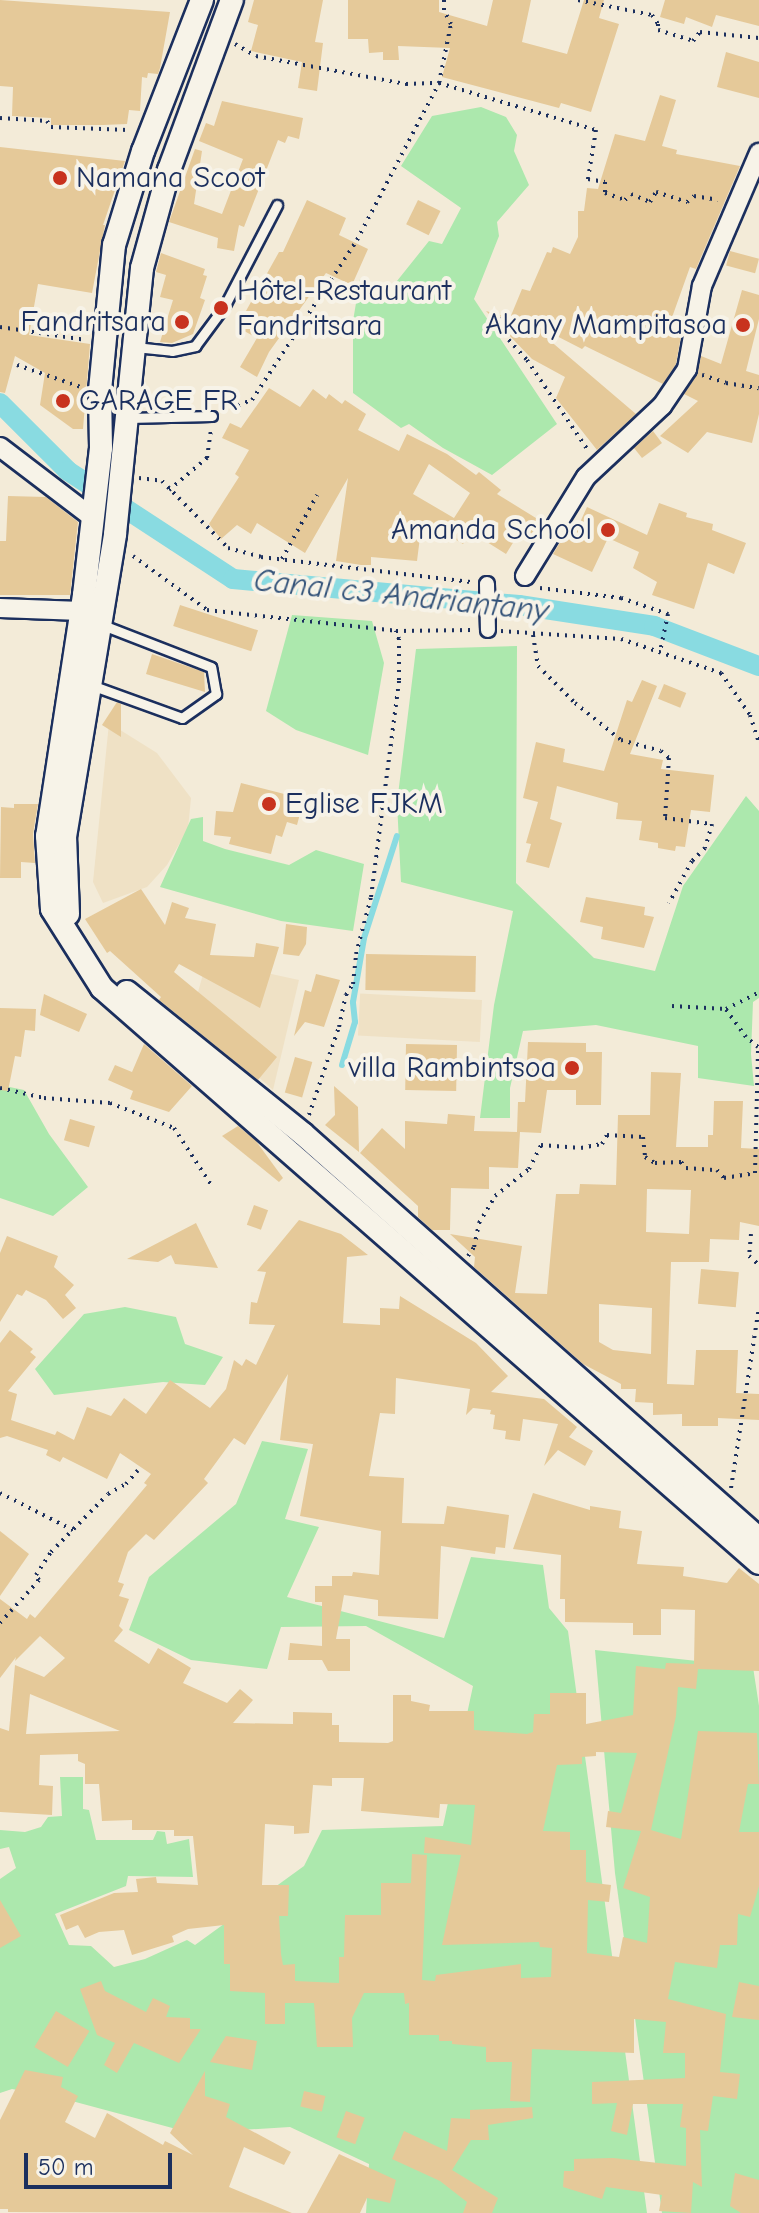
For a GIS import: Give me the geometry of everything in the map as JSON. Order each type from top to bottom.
[{"type":"street","points":[[202,0],[151,132],[114,245],[100,390],[101,448],[81,611],[47,836],[52,909],[102,988],[759,1563]]},
{"type":"street","points":[[232,0],[169,170],[142,268],[115,539],[65,837],[67,913],[112,979],[303,1134],[759,1539]]},
{"type":"street","points":[[529,581],[546,539],[598,465],[662,406],[687,369],[702,286],[759,153]]},
{"type":"street","points":[[0,447],[92,513]]},
{"type":"street","points":[[487,584],[488,630]]},
{"type":"street","points":[[0,608],[81,611]]},
{"type":"lane","points":[[134,347],[172,351],[195,346],[224,307],[277,205]]},
{"type":"lane","points":[[127,418],[212,416]]},
{"type":"lane","points":[[91,685],[182,718],[216,694],[211,667],[100,624]]},
{"type":"path","points":[[168,491],[207,458],[212,416],[252,400],[351,250],[439,83],[451,24],[444,10],[444,0]]},
{"type":"path","points":[[577,0],[652,15],[658,30],[693,41],[700,32],[759,38]]},
{"type":"path","points":[[220,34],[256,56],[406,84],[439,83],[596,130],[588,179],[605,182],[605,193],[625,200],[631,194],[650,202],[656,192],[687,202],[694,196],[736,203]]},
{"type":"path","points":[[0,118],[47,121],[51,127],[151,132]]},
{"type":"path","points":[[501,317],[498,328],[527,360],[598,465]]},
{"type":"path","points":[[0,327],[104,343]]},
{"type":"path","points":[[17,365],[67,383],[100,390]]},
{"type":"path","points":[[696,373],[726,383],[759,388]]},
{"type":"path","points":[[120,481],[162,481],[168,491],[228,548],[282,559],[487,584]]},
{"type":"path","points":[[282,559],[317,495]]},
{"type":"path","points":[[115,539],[207,610],[396,631],[488,630],[621,639],[721,673],[750,715],[759,742]]},
{"type":"path","points":[[529,581],[621,598],[668,614],[660,653]]},
{"type":"path","points":[[303,1134],[339,1027],[346,995],[353,984],[356,954],[371,897],[399,680],[399,639],[396,631]]},
{"type":"path","points":[[533,635],[538,666],[575,703],[621,740],[661,751],[669,758],[665,818],[712,824],[705,848],[692,861],[669,903]]},
{"type":"path","points":[[672,1006],[726,1009],[759,992]]},
{"type":"path","points":[[459,1271],[474,1247],[479,1223],[495,1196],[529,1169],[541,1145],[581,1148],[602,1144],[607,1135],[643,1137],[645,1157],[655,1163],[681,1162],[686,1168],[717,1170],[724,1178],[755,1173],[758,1047],[746,1037],[726,1009]]},
{"type":"path","points":[[0,1088],[44,1098],[110,1103],[174,1128],[212,1186]]},
{"type":"path","points":[[751,1234],[749,1256],[759,1265]]},
{"type":"path","points":[[726,1510],[747,1399],[759,1311]]},
{"type":"path","points":[[0,1623],[39,1580],[36,1575],[51,1552],[108,1494],[126,1484],[138,1470]]},
{"type":"path","points":[[0,1493],[73,1530]]},
{"type":"shaded area","points":[[109,723],[157,753],[191,798],[188,829],[167,865],[147,887],[103,903],[93,882]]},
{"type":"shaded area","points":[[207,960],[299,980],[273,1090],[191,1017]]},
{"type":"shaded area","points":[[360,994],[482,1000],[480,1042],[358,1036]]},
{"type":"green space","points":[[481,107],[506,117],[517,135],[514,151],[529,185],[497,222],[499,236],[474,299],[557,424],[492,475],[443,448],[409,424],[401,428],[353,393],[353,321],[360,279],[389,291],[429,241],[442,244],[461,208],[401,166],[432,116]]},
{"type":"green space","points":[[292,615],[372,621],[384,663],[368,755],[296,730],[266,711]]},
{"type":"green space","points":[[517,646],[516,883],[594,958],[655,971],[683,886],[746,796],[759,811],[759,998],[753,1002],[751,1054],[754,1086],[698,1078],[698,1046],[596,1025],[523,1031],[510,1088],[510,1118],[480,1118],[494,1005],[513,911],[401,882],[397,803],[416,649]]},
{"type":"green space","points":[[203,817],[203,841],[225,849],[289,865],[316,850],[364,864],[353,931],[281,921],[160,887],[191,819]]},
{"type":"green space","points":[[0,1085],[24,1090],[49,1134],[88,1187],[53,1216],[0,1198]]},
{"type":"green space","points":[[125,1307],[176,1317],[185,1344],[223,1357],[205,1385],[163,1382],[54,1395],[35,1369],[84,1314]]},
{"type":"green space","points":[[262,1441],[308,1449],[285,1519],[319,1527],[287,1597],[444,1638],[471,1557],[543,1565],[549,1608],[568,1631],[647,2213],[366,2213],[369,2164],[290,2127],[191,2133],[57,2097],[12,2089],[0,2093],[0,1879],[16,1868],[9,1847],[0,1849],[0,1830],[25,1832],[41,1827],[48,1817],[62,1816],[60,1777],[83,1777],[83,1809],[89,1810],[96,1840],[153,1840],[157,1831],[165,1832],[167,1844],[189,1839],[193,1877],[128,1876],[126,1886],[55,1914],[69,1945],[91,1946],[114,1967],[145,1959],[187,1940],[195,1945],[304,1866],[322,1830],[443,1826],[473,1686],[366,1626],[281,1627],[267,1669],[191,1660],[129,1630],[149,1577],[236,1504]]},
{"type":"green space","points":[[595,1650],[753,1667],[759,1706],[759,2213],[662,2213],[615,1873]]},
{"type":"building","points":[[0,0],[170,12],[158,74],[148,73],[147,78],[142,77],[140,111],[129,110],[127,124],[103,125],[51,125],[51,118],[12,116],[13,87],[0,86]]},
{"type":"building","points":[[254,0],[323,0],[315,42],[323,43],[317,91],[298,88],[302,62],[251,51],[258,25],[248,22]]},
{"type":"building","points":[[348,0],[439,0],[439,12],[487,26],[493,0],[531,0],[522,42],[567,54],[584,0],[604,0],[599,18],[619,24],[591,112],[561,103],[559,108],[442,77],[450,48],[398,46],[399,60],[383,60],[383,52],[369,53],[368,39],[348,39]]},
{"type":"building","points":[[665,0],[759,0],[759,26],[716,15],[712,27],[686,17],[684,24],[660,17]]},
{"type":"building","points":[[726,52],[759,62],[759,98],[717,87]]},
{"type":"building","points":[[660,95],[676,100],[662,146],[677,150],[676,154],[740,166],[696,269],[690,267],[670,323],[683,325],[676,364],[663,384],[543,329],[541,333],[636,414],[597,450],[556,398],[565,377],[532,359],[486,311],[510,318],[522,289],[530,291],[547,252],[551,253],[553,247],[570,254],[578,237],[578,211],[584,211],[587,188],[598,189],[615,134],[645,141]]},
{"type":"building","points":[[222,101],[303,118],[299,139],[288,136],[285,143],[278,140],[244,227],[239,225],[234,251],[217,248],[218,238],[169,222],[195,149],[202,151],[194,204],[222,214],[243,159],[199,141],[206,123],[214,126]]},
{"type":"building","points":[[0,147],[125,161],[103,225],[92,293],[38,284],[29,335],[90,344],[83,429],[73,429],[40,405],[45,373],[15,356],[5,393],[0,392]]},
{"type":"building","points":[[307,200],[346,218],[339,235],[368,249],[352,285],[326,273],[269,352],[257,377],[240,367],[257,338],[237,327],[279,252],[283,252]]},
{"type":"building","points":[[418,200],[440,211],[429,235],[406,224]]},
{"type":"building","points":[[730,251],[759,259],[755,273],[726,265]]},
{"type":"building","points":[[161,253],[205,269],[203,275],[207,276],[200,298],[205,300],[193,334],[172,343],[160,342],[173,300],[160,297],[166,275],[156,272]]},
{"type":"building","points":[[742,290],[759,295],[759,319],[746,371],[759,375],[759,414],[752,443],[707,432],[688,453],[660,436],[698,401],[684,394],[697,375],[701,356],[721,364]]},
{"type":"building","points":[[269,388],[300,407],[313,389],[326,399],[329,394],[342,404],[345,400],[366,414],[358,430],[399,451],[407,434],[447,454],[476,475],[479,472],[501,490],[497,494],[544,523],[532,541],[519,533],[506,554],[471,532],[463,544],[435,527],[431,534],[421,529],[417,561],[371,557],[371,565],[361,565],[336,561],[348,478],[305,553],[257,523],[251,534],[237,525],[221,539],[209,524],[239,477],[235,474],[249,450],[222,438],[230,423],[241,428]],"holes":[[[429,464],[470,493],[454,518],[413,494]]]},
{"type":"building","points":[[653,431],[662,443],[642,458],[634,448]]},
{"type":"building","points":[[8,496],[46,497],[78,522],[70,595],[0,595],[0,541],[6,541]]},
{"type":"building","points":[[659,503],[687,513],[686,517],[713,524],[712,530],[746,543],[734,574],[708,563],[694,609],[652,595],[657,582],[633,568],[639,552],[608,538],[592,572],[553,554],[564,536],[568,539],[574,527],[577,529],[587,507],[647,535]]},
{"type":"building","points":[[180,605],[258,630],[251,651],[173,626]]},
{"type":"building","points":[[152,654],[204,672],[205,692],[146,674]]},
{"type":"building","points":[[642,680],[657,686],[630,754],[663,760],[661,769],[714,775],[710,812],[691,810],[685,847],[676,846],[675,851],[658,848],[658,843],[639,840],[642,821],[616,819],[618,803],[557,786],[550,819],[562,823],[549,868],[526,862],[531,844],[526,843],[538,802],[523,798],[536,742],[565,749],[563,762],[604,771],[627,700],[632,702]]},
{"type":"building","points":[[664,684],[686,693],[680,708],[658,699]]},
{"type":"building","points":[[117,702],[121,704],[121,737],[102,725]]},
{"type":"building","points":[[241,783],[304,799],[297,825],[287,822],[282,837],[276,835],[271,854],[229,844],[231,837],[214,835],[216,811],[233,812]]},
{"type":"building","points":[[14,804],[38,804],[33,834],[35,863],[21,862],[21,878],[0,878],[1,807],[14,808]]},
{"type":"building","points":[[141,889],[165,925],[172,902],[189,908],[185,918],[216,924],[210,955],[254,957],[256,943],[279,947],[260,1008],[179,964],[174,972],[277,1057],[258,1080],[159,1000],[161,997],[110,951],[107,953],[85,919]]},
{"type":"building","points":[[586,897],[645,907],[644,915],[654,917],[644,948],[601,939],[603,927],[580,922]]},
{"type":"building","points":[[286,924],[307,927],[306,944],[299,956],[283,954]]},
{"type":"building","points":[[366,954],[476,956],[475,992],[365,990]]},
{"type":"building","points":[[316,974],[340,980],[324,1027],[305,1022],[294,1036],[305,990],[311,992]]},
{"type":"building","points":[[44,994],[87,1014],[79,1032],[40,1015]]},
{"type":"building","points":[[0,1008],[36,1009],[35,1031],[25,1030],[21,1057],[15,1056],[8,1091],[0,1090]]},
{"type":"building","points":[[528,1042],[586,1043],[586,1052],[602,1052],[601,1105],[576,1105],[576,1090],[547,1090],[541,1133],[520,1132],[518,1168],[489,1167],[489,1189],[451,1188],[450,1230],[432,1230],[418,1217],[418,1206],[360,1153],[382,1128],[405,1149],[405,1121],[447,1124],[448,1114],[475,1116],[474,1131],[517,1132],[518,1102],[525,1102]]},
{"type":"building","points":[[144,1044],[192,1086],[169,1112],[130,1099],[133,1091],[108,1080],[115,1065],[132,1072]]},
{"type":"building","points":[[406,1044],[457,1045],[456,1091],[405,1090]]},
{"type":"building","points":[[295,1057],[312,1062],[302,1098],[285,1093]]},
{"type":"building","points":[[651,1072],[681,1073],[676,1147],[708,1147],[708,1135],[713,1135],[714,1101],[743,1101],[741,1148],[759,1149],[759,1226],[740,1222],[739,1240],[710,1239],[709,1262],[671,1262],[667,1384],[694,1385],[696,1350],[738,1350],[736,1393],[759,1394],[759,1420],[718,1418],[718,1426],[682,1426],[682,1414],[653,1415],[653,1403],[635,1402],[636,1389],[621,1389],[621,1384],[583,1364],[474,1267],[475,1257],[450,1234],[522,1246],[515,1293],[547,1294],[556,1194],[579,1194],[580,1184],[616,1185],[618,1115],[650,1115]],"holes":[[[647,1189],[691,1190],[689,1234],[646,1232]],[[599,1304],[652,1308],[651,1354],[613,1350],[599,1342]]]},
{"type":"building","points":[[334,1086],[358,1107],[359,1152],[325,1125],[335,1115]]},
{"type":"building","points":[[70,1119],[95,1126],[89,1147],[64,1140]]},
{"type":"building","points":[[238,1126],[256,1141],[283,1178],[279,1182],[222,1136]]},
{"type":"building","points":[[254,1205],[268,1210],[261,1230],[247,1225]]},
{"type":"building","points":[[299,1220],[341,1234],[368,1255],[347,1257],[343,1323],[380,1325],[380,1308],[399,1309],[400,1296],[476,1343],[508,1376],[491,1392],[544,1399],[577,1427],[569,1437],[593,1451],[585,1466],[558,1450],[544,1466],[558,1424],[523,1419],[520,1441],[505,1439],[506,1431],[493,1429],[495,1415],[490,1414],[491,1410],[473,1408],[466,1415],[470,1389],[396,1378],[395,1414],[380,1413],[369,1476],[404,1478],[402,1523],[444,1524],[447,1506],[509,1515],[505,1548],[496,1547],[495,1554],[441,1546],[438,1619],[378,1616],[378,1600],[344,1595],[336,1639],[350,1639],[350,1671],[328,1671],[322,1660],[288,1660],[290,1643],[322,1646],[322,1602],[315,1602],[315,1586],[332,1586],[332,1576],[352,1576],[353,1572],[379,1575],[381,1531],[300,1516],[313,1444],[280,1440],[288,1374],[245,1445],[234,1438],[204,1479],[208,1483],[154,1540],[146,1534],[128,1552],[118,1582],[124,1584],[119,1596],[129,1599],[119,1626],[123,1630],[114,1641],[149,1664],[158,1648],[191,1668],[183,1683],[227,1703],[240,1689],[253,1700],[233,1723],[293,1724],[293,1712],[332,1713],[332,1725],[339,1725],[339,1742],[388,1743],[393,1741],[393,1695],[411,1695],[411,1701],[430,1705],[429,1711],[474,1711],[474,1730],[533,1732],[534,1714],[550,1714],[550,1693],[586,1693],[586,1724],[633,1715],[636,1666],[665,1669],[666,1663],[694,1664],[695,1610],[661,1609],[661,1635],[633,1635],[633,1623],[565,1622],[565,1599],[560,1599],[561,1555],[513,1549],[533,1493],[590,1510],[590,1506],[621,1511],[619,1528],[642,1531],[637,1564],[684,1567],[683,1576],[727,1583],[739,1568],[759,1584],[759,1671],[698,1669],[696,1689],[678,1687],[676,1716],[651,1830],[681,1839],[698,1731],[757,1733],[759,1784],[748,1784],[739,1832],[759,1832],[759,1886],[750,1917],[738,1914],[737,1945],[720,1945],[717,1968],[675,1962],[668,1999],[726,2014],[720,2072],[740,2074],[737,2099],[713,2096],[708,2131],[700,2130],[702,2187],[693,2182],[691,2213],[659,2211],[662,2195],[606,2187],[602,2199],[563,2187],[564,2171],[574,2171],[574,2159],[613,2158],[686,2166],[686,2128],[680,2127],[683,2104],[633,2104],[627,2135],[611,2131],[617,2103],[592,2104],[592,2082],[685,2078],[685,2053],[663,2053],[666,2022],[634,2019],[634,2053],[532,2049],[530,2102],[510,2101],[512,2062],[486,2062],[486,2047],[439,2041],[439,2035],[409,2035],[409,2003],[405,2004],[404,1993],[364,1993],[352,2018],[353,2047],[317,2047],[314,2003],[285,2003],[285,2024],[265,2024],[265,1993],[230,1991],[230,1964],[224,1964],[224,1925],[188,1929],[172,1936],[174,1942],[132,1955],[124,1930],[99,1932],[85,1938],[78,1925],[66,1930],[60,1915],[114,1893],[138,1892],[136,1879],[156,1877],[157,1883],[198,1885],[193,1836],[174,1836],[174,1830],[132,1830],[132,1820],[102,1821],[99,1784],[85,1784],[85,1764],[78,1761],[78,1754],[40,1755],[39,1785],[53,1786],[52,1815],[0,1812],[0,1728],[9,1731],[15,1665],[44,1677],[65,1658],[40,1636],[15,1661],[16,1657],[0,1678],[0,1599],[27,1619],[30,1614],[35,1618],[147,1485],[144,1483],[151,1474],[120,1453],[107,1479],[63,1457],[60,1462],[46,1455],[48,1450],[7,1436],[0,1438],[0,1343],[10,1330],[33,1349],[30,1352],[36,1357],[8,1391],[17,1394],[11,1420],[55,1435],[57,1431],[74,1440],[87,1407],[111,1416],[124,1398],[146,1414],[170,1380],[210,1408],[226,1389],[234,1360],[242,1366],[246,1359],[256,1365],[275,1325],[249,1324],[251,1302],[257,1303],[266,1272],[257,1271]],"holes":[[[30,1694],[120,1731],[26,1734]],[[596,1752],[637,1753],[621,1813],[608,1811],[606,1827],[641,1831],[623,1888],[650,1897],[647,1943],[623,1937],[619,1957],[587,1953],[588,1900],[609,1902],[611,1885],[586,1882],[586,1850],[570,1850],[570,1832],[543,1831],[557,1765],[582,1764],[582,1757],[596,1756]],[[332,1778],[364,1778],[361,1811],[439,1818],[440,1804],[475,1805],[471,1845],[425,1837],[424,1853],[461,1855],[442,1945],[539,1942],[540,1947],[552,1948],[551,1977],[521,1978],[521,1964],[436,1975],[435,1981],[422,1980],[427,1855],[412,1854],[411,1883],[381,1883],[381,1915],[345,1915],[344,1957],[339,1957],[339,1983],[295,1981],[295,1964],[283,1965],[281,1954],[279,1916],[288,1916],[289,1885],[262,1885],[265,1824],[294,1826],[294,1834],[309,1833],[313,1785],[332,1786]]]},
{"type":"building","points":[[196,1223],[218,1268],[175,1264],[171,1255],[158,1262],[127,1259]]},
{"type":"building","points":[[7,1236],[58,1256],[54,1267],[74,1285],[65,1295],[76,1308],[63,1319],[46,1300],[26,1290],[22,1296],[17,1294],[0,1322],[0,1253]]},
{"type":"building","points":[[701,1269],[739,1272],[736,1307],[698,1304]]},
{"type":"building","points":[[0,1531],[29,1554],[0,1596]]},
{"type":"building","points":[[0,1900],[21,1936],[0,1948]]},
{"type":"building","points":[[101,1981],[105,1991],[146,2012],[153,1998],[170,2006],[166,2017],[190,2018],[190,2029],[201,2029],[179,2063],[134,2043],[117,2073],[104,2065],[115,2043],[97,2035],[80,1989]]},
{"type":"building","points":[[739,1982],[759,1986],[759,2020],[732,2017]]},
{"type":"building","points":[[56,2011],[89,2031],[68,2067],[34,2047]]},
{"type":"building","points":[[226,2036],[257,2041],[252,2070],[210,2062]]},
{"type":"building","points":[[25,2070],[63,2077],[61,2087],[78,2096],[65,2122],[95,2138],[107,2113],[163,2145],[165,2141],[193,2155],[170,2133],[205,2071],[205,2096],[230,2104],[226,2117],[291,2152],[284,2165],[244,2147],[229,2187],[292,2213],[8,2212],[8,2209],[0,2209],[0,2120]]},
{"type":"building","points":[[304,2091],[325,2096],[322,2112],[300,2107]]},
{"type":"building","points":[[532,2107],[533,2118],[488,2125],[489,2140],[471,2140],[452,2170],[498,2198],[492,2213],[463,2213],[467,2202],[440,2181],[392,2159],[404,2131],[447,2151],[451,2118],[470,2119],[470,2110]]},
{"type":"building","points":[[346,2111],[365,2118],[355,2144],[336,2137]]},
{"type":"building","points":[[339,2154],[396,2180],[390,2203],[367,2198],[360,2213],[307,2213]]},
{"type":"building","points":[[735,2173],[759,2180],[759,2213],[741,2213],[730,2206]]},
{"type":"waterway","name":"Canal c3 Andriantany","points":[[0,403],[68,471],[233,579],[519,605],[654,626],[759,666]]},
{"type":"waterway","points":[[342,1065],[355,1022],[353,1002],[364,938],[397,836]]},
{"type":"place","name":"Namana Scoot","points":[[60,178]]},
{"type":"place","name":"Hôtel-Restaurant Fandritsara","points":[[221,308]]},
{"type":"place","name":"Fandritsara","points":[[182,322]]},
{"type":"place","name":"Akany Mampitasoa","points":[[743,325]]},
{"type":"place","name":"GARAGE FR","points":[[63,401]]},
{"type":"place","name":"Amanda School","points":[[608,530]]},
{"type":"place","name":"Eglise FJKM","points":[[269,804]]},
{"type":"place","name":"villa Rambintsoa","points":[[572,1068]]}]
